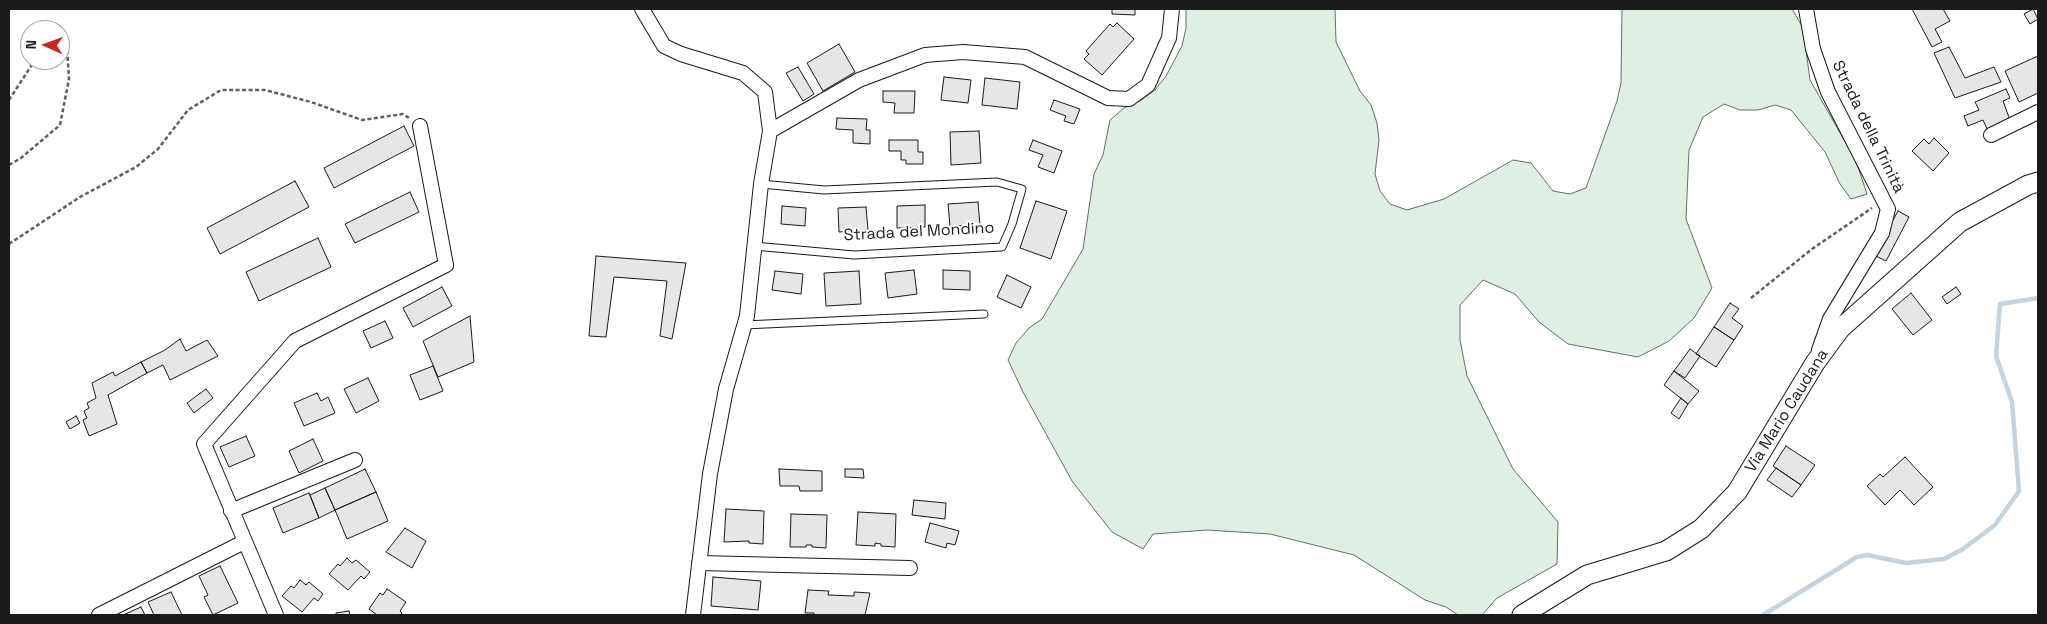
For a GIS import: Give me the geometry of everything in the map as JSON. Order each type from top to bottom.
[{"type":"main road","name":"Via Mario Caudana","points":[[1522,615],[1588,575],[1666,551],[1701,529],[1737,492],[1815,363],[1840,329],[1960,222],[2028,185],[2038,182]]},
{"type":"street","points":[[642,9],[664,46],[689,57],[743,73],[765,92],[770,131],[761,184],[744,325],[726,389],[712,464],[693,615]]},
{"type":"street","points":[[770,131],[859,80],[925,55],[963,52],[1026,57],[1108,98],[1129,99],[1148,84],[1169,38],[1172,9]]},
{"type":"street","name":"Strada della Trinità","points":[[1806,9],[1813,49],[1828,92],[1888,209],[1882,232],[1830,318],[1815,363]]},
{"type":"street","points":[[1991,135],[2038,112]]},
{"type":"street","points":[[276,615],[204,444],[295,341],[446,264],[420,126]]},
{"type":"street","points":[[231,511],[355,460]]},
{"type":"street","points":[[99,615],[244,542]]},
{"type":"street","points":[[700,563],[910,568]]},
{"type":"lane","name":"Strada del Mondino","points":[[754,246],[854,255],[1002,247],[1012,224],[1022,189],[997,182],[824,190],[761,184]]},
{"type":"lane","points":[[744,325],[984,314]]},
{"type":"path","points":[[9,100],[28,70]]},
{"type":"path","points":[[9,165],[22,158],[60,125],[69,79],[68,70]]},
{"type":"path","points":[[9,244],[80,197],[136,167],[158,149],[188,110],[221,90],[265,90],[311,102],[362,120],[403,114],[420,126]]},
{"type":"path","points":[[1751,298],[1861,213],[1884,201]]},
{"type":"green space","points":[[1186,9],[1335,9],[1336,42],[1360,91],[1371,105],[1377,123],[1379,140],[1375,174],[1380,191],[1390,204],[1407,210],[1444,199],[1513,160],[1531,163],[1553,191],[1570,194],[1586,188],[1617,101],[1621,83],[1622,9],[1792,9],[1803,28],[1810,80],[1856,161],[1867,194],[1851,199],[1840,184],[1825,152],[1791,110],[1775,105],[1758,110],[1740,110],[1724,104],[1703,117],[1689,150],[1686,219],[1712,288],[1694,318],[1669,341],[1638,357],[1568,344],[1539,322],[1515,294],[1483,280],[1460,305],[1460,340],[1467,376],[1513,469],[1558,522],[1557,564],[1497,598],[1482,615],[1458,615],[1446,607],[1425,600],[1354,555],[1270,534],[1207,530],[1153,534],[1143,549],[1112,532],[1072,481],[1023,392],[1008,360],[1016,343],[1029,328],[1042,319],[1083,249],[1094,174],[1103,155],[1110,120],[1124,108],[1140,101],[1155,90],[1166,76],[1182,46],[1186,28]]},
{"type":"building","points":[[1112,9],[1135,9],[1135,15],[1112,14]]},
{"type":"building","points":[[1912,9],[1943,9],[1950,21],[1935,29],[1942,42],[1932,47]]},
{"type":"building","points":[[2033,9],[2038,19],[2030,24],[2024,14]]},
{"type":"building","points":[[1117,23],[1134,39],[1102,75],[1084,59],[1089,54],[1086,51],[1110,24],[1113,27]]},
{"type":"building","points":[[839,44],[855,72],[823,91],[807,63]]},
{"type":"building","points":[[1949,47],[1965,78],[1994,67],[2001,82],[1955,98],[1934,53]]},
{"type":"building","points":[[2038,56],[2038,93],[2019,102],[2005,71]]},
{"type":"building","points":[[798,67],[814,94],[803,101],[786,73]]},
{"type":"building","points":[[944,77],[971,80],[968,103],[941,100]]},
{"type":"building","points":[[985,78],[1020,82],[1017,109],[982,105]]},
{"type":"building","points":[[2006,89],[2010,98],[2003,101],[2010,120],[1987,129],[1983,120],[1968,126],[1964,116],[1979,110],[1975,102]]},
{"type":"building","points":[[883,91],[915,91],[914,113],[894,113],[895,103],[883,102]]},
{"type":"building","points":[[1054,100],[1080,109],[1074,124],[1064,121],[1066,116],[1050,110]]},
{"type":"building","points":[[837,118],[867,119],[866,130],[870,130],[870,144],[853,143],[853,130],[836,129]]},
{"type":"building","points":[[404,126],[414,146],[334,188],[324,168]]},
{"type":"building","points":[[979,131],[981,163],[951,165],[950,132]]},
{"type":"building","points":[[1934,138],[1949,153],[1933,171],[1912,151],[1924,139],[1929,144]]},
{"type":"building","points":[[889,140],[918,140],[918,152],[923,152],[923,164],[906,164],[906,160],[901,160],[901,151],[889,151]]},
{"type":"building","points":[[1033,140],[1062,151],[1054,173],[1038,167],[1043,155],[1029,150]]},
{"type":"building","points":[[295,181],[309,207],[220,254],[207,228]]},
{"type":"building","points":[[410,192],[419,212],[355,243],[345,224]]},
{"type":"building","points":[[1036,201],[1067,211],[1051,259],[1020,248]]},
{"type":"building","points":[[978,202],[980,225],[950,226],[948,204]]},
{"type":"building","points":[[925,205],[925,227],[897,228],[897,206]]},
{"type":"building","points":[[782,206],[806,208],[805,226],[781,224]]},
{"type":"building","points":[[866,207],[868,230],[839,232],[838,208]]},
{"type":"building","points":[[1898,211],[1909,217],[1886,261],[1874,255]]},
{"type":"building","points":[[318,238],[331,267],[259,301],[246,272]]},
{"type":"building","points":[[596,256],[686,263],[672,339],[660,336],[667,281],[614,277],[606,337],[589,336]]},
{"type":"building","points":[[914,270],[917,294],[888,298],[885,273]]},
{"type":"building","points":[[943,270],[970,271],[970,290],[943,289]]},
{"type":"building","points":[[775,271],[803,274],[801,294],[772,290]]},
{"type":"building","points":[[859,271],[861,304],[826,306],[824,273]]},
{"type":"building","points":[[1007,275],[1031,287],[1021,308],[997,297]]},
{"type":"building","points":[[442,287],[452,306],[413,327],[403,308]]},
{"type":"building","points":[[1956,287],[1961,294],[1947,304],[1942,297]]},
{"type":"building","points":[[1911,293],[1932,320],[1913,335],[1892,309]]},
{"type":"building","points":[[1730,303],[1739,309],[1732,318],[1743,326],[1734,340],[1714,327]]},
{"type":"building","points":[[470,316],[474,362],[438,377],[423,341]]},
{"type":"building","points":[[385,321],[393,338],[371,348],[363,331]]},
{"type":"building","points":[[1714,327],[1734,340],[1716,367],[1696,354]]},
{"type":"building","points":[[180,339],[186,351],[207,340],[218,356],[170,380],[163,365],[147,373],[141,362],[165,350]]},
{"type":"building","points":[[1690,349],[1700,356],[1685,378],[1674,371]]},
{"type":"building","points":[[141,362],[147,373],[108,395],[117,424],[89,436],[83,420],[87,418],[84,411],[89,408],[87,403],[96,398],[92,383],[113,372],[115,376]]},
{"type":"building","points":[[433,366],[443,391],[420,400],[410,375]]},
{"type":"building","points":[[1674,371],[1699,391],[1688,404],[1664,385]]},
{"type":"building","points":[[368,378],[379,401],[356,413],[344,389]]},
{"type":"building","points":[[206,389],[213,398],[194,413],[187,403]]},
{"type":"building","points":[[317,393],[321,401],[328,397],[335,413],[304,426],[294,403]]},
{"type":"building","points":[[1681,398],[1688,404],[1679,419],[1671,413]]},
{"type":"building","points":[[76,416],[80,423],[70,429],[66,422]]},
{"type":"building","points":[[246,436],[255,456],[229,467],[220,447]]},
{"type":"building","points":[[313,439],[323,461],[299,473],[289,451]]},
{"type":"building","points":[[1786,446],[1815,465],[1801,485],[1773,466]]},
{"type":"building","points":[[1905,457],[1933,487],[1914,505],[1900,490],[1885,505],[1867,486],[1880,474],[1883,477]]},
{"type":"building","points":[[1776,468],[1801,485],[1792,497],[1767,480]]},
{"type":"building","points":[[365,469],[376,492],[335,510],[325,488]]},
{"type":"building","points":[[779,469],[822,471],[822,491],[800,491],[799,486],[780,486]]},
{"type":"building","points":[[845,469],[863,469],[864,478],[845,477]]},
{"type":"building","points":[[325,488],[335,510],[319,518],[310,495]]},
{"type":"building","points":[[376,492],[388,521],[347,539],[335,510]]},
{"type":"building","points":[[309,493],[319,518],[283,533],[273,508]]},
{"type":"building","points":[[914,500],[946,503],[945,519],[912,515]]},
{"type":"building","points":[[726,509],[764,511],[763,544],[749,543],[749,541],[724,542]]},
{"type":"building","points":[[858,512],[896,514],[895,547],[881,546],[881,544],[875,543],[875,546],[856,545]]},
{"type":"building","points":[[791,514],[827,515],[826,548],[812,547],[812,545],[790,547]]},
{"type":"building","points":[[930,523],[959,531],[955,545],[947,543],[946,548],[925,542]]},
{"type":"building","points":[[405,528],[426,541],[412,568],[386,552]]},
{"type":"building","points":[[347,558],[352,563],[356,560],[370,572],[364,579],[361,576],[348,590],[329,574]]},
{"type":"building","points":[[220,566],[238,603],[213,615],[204,597],[208,595],[199,576]]},
{"type":"building","points":[[713,577],[761,581],[758,610],[711,606]]},
{"type":"building","points":[[300,580],[306,585],[309,582],[323,594],[318,601],[314,598],[302,612],[282,596],[291,586],[294,588]]},
{"type":"building","points":[[387,589],[406,602],[400,611],[401,615],[377,615],[369,609],[380,593],[383,595]]},
{"type":"building","points":[[808,590],[829,591],[828,595],[854,596],[854,592],[870,593],[865,615],[814,615],[814,613],[805,613]]},
{"type":"building","points":[[171,592],[182,615],[154,615],[148,602]]},
{"type":"building","points":[[141,607],[145,615],[123,615]]},
{"type":"building","points":[[349,611],[350,615],[336,615],[336,613]]},
{"type":"waterway","points":[[1763,615],[1857,557],[1867,555],[1906,563],[1944,559],[1963,549],[1995,525],[2019,491],[2012,402],[1996,356],[2000,304],[2038,298]]}]
